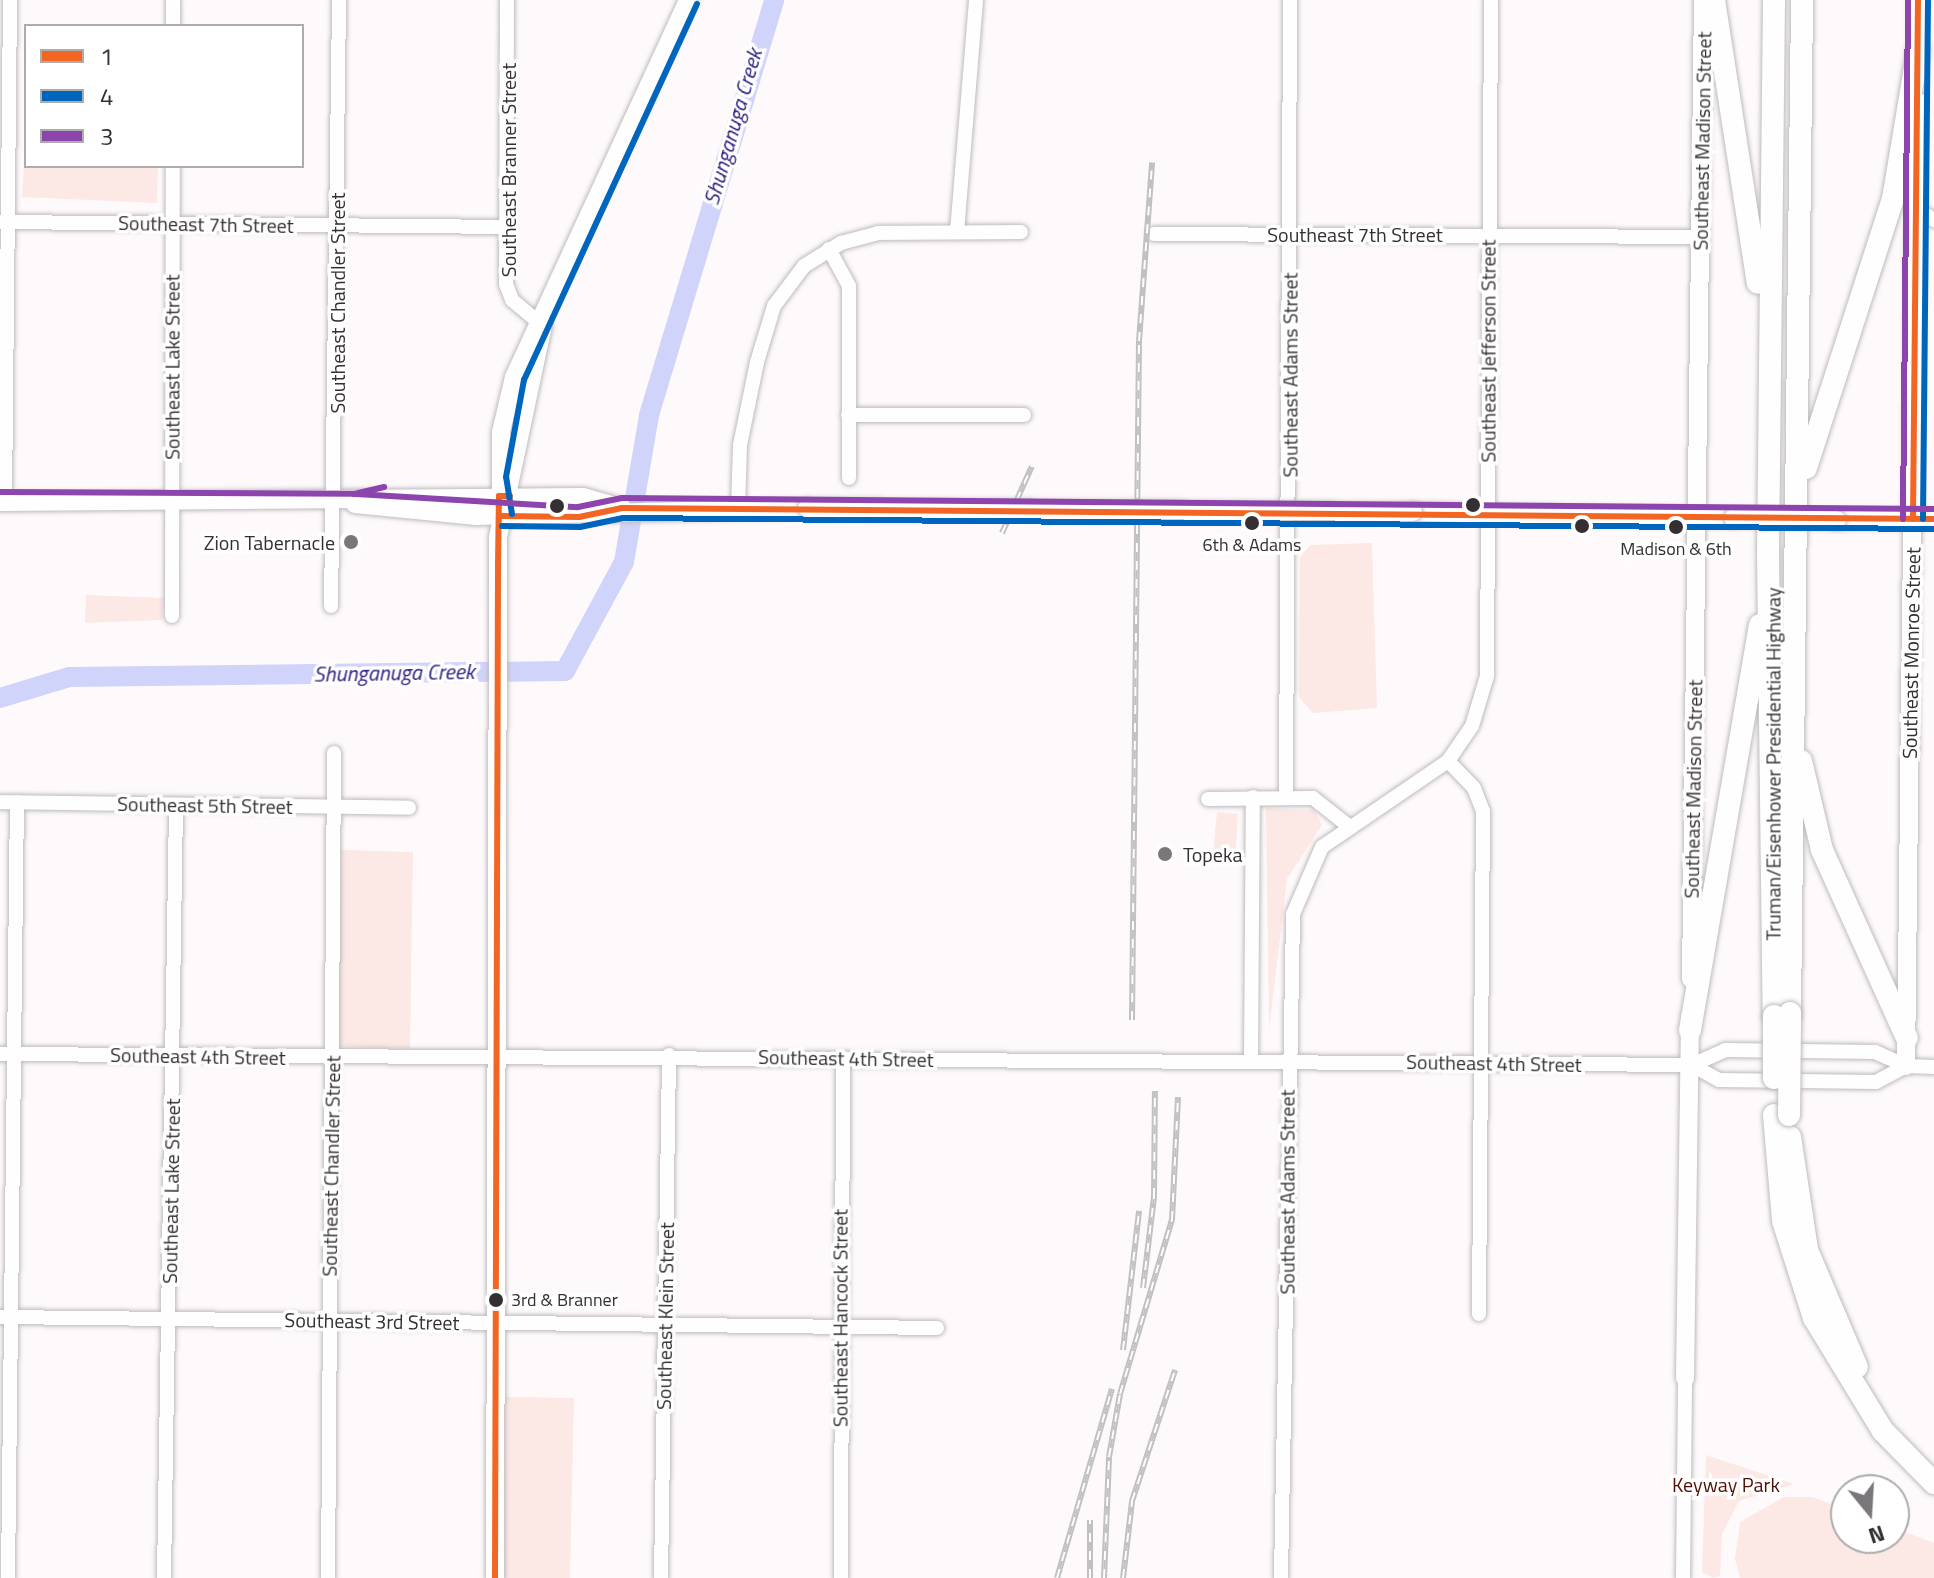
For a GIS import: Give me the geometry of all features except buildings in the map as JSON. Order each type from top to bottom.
[{"type":"highway","points":[[1714,0],[1743,160],[1769,387]]},
{"type":"highway","name":"Truman/Eisenhower Presidential Highway","points":[[1774,0],[1768,552],[1782,1014],[1782,1115],[1813,1293],[1883,1431],[1934,1483]]},
{"type":"highway","name":"Truman/Eisenhower Presidential Highway","points":[[1782,1014],[1795,725],[1802,0]]},
{"type":"highway","points":[[1798,496],[1893,199],[1918,50]]},
{"type":"highway","points":[[1690,1030],[1758,650],[1768,552]]},
{"type":"highway","points":[[1795,725],[1822,850],[1907,1038]]},
{"type":"highway","name":"Truman/Eisenhower Presidential Highway","points":[[1850,1370],[1934,1465]]},
{"type":"main road","points":[[495,1571],[491,1322],[498,609],[504,496],[543,326],[688,0]]},
{"type":"main road","name":"Southeast Madison Street","points":[[1685,1378],[1692,1065],[1703,0]]},
{"type":"main road","name":"Southeast Monroe Street","points":[[1906,1066],[1918,0]]},
{"type":"main road","points":[[3,502],[355,504],[417,495],[583,497],[622,508]]},
{"type":"main road","points":[[355,504],[401,514],[579,517],[622,508],[807,508],[1934,519]]},
{"type":"street","points":[[3,502],[4,222],[10,0]]},
{"type":"street","points":[[173,0],[173,24]]},
{"type":"street","name":"Southeast Chandler Street","points":[[331,606],[339,0]]},
{"type":"street","name":"Southeast Branner Street","points":[[507,0],[506,284],[512,300],[543,326]]},
{"type":"street","points":[[957,232],[976,0]]},
{"type":"street","name":"Southeast Adams Street","points":[[1286,797],[1290,0]]},
{"type":"street","name":"Southeast Jefferson Street","points":[[1448,761],[1482,701],[1491,0]]},
{"type":"street","name":"Southeast Lake Street","points":[[172,616],[173,168]]},
{"type":"street","points":[[1916,208],[1934,220]]},
{"type":"street","name":"Southeast 7th Street","points":[[4,222],[508,227]]},
{"type":"street","points":[[738,508],[740,445],[774,306],[790,281],[829,249],[878,233],[1021,232]]},
{"type":"street","name":"Southeast 7th Street","points":[[1154,234],[1701,237]]},
{"type":"street","points":[[829,249],[849,286],[849,478]]},
{"type":"street","points":[[848,415],[1024,415]]},
{"type":"street","name":"Southeast Chandler Street","points":[[328,1578],[334,753]]},
{"type":"street","points":[[1208,799],[1286,797],[1323,802],[1346,824],[1448,761],[1483,810],[1479,1314]]},
{"type":"street","points":[[1251,1061],[1253,797]]},
{"type":"street","name":"Southeast 5th Street","points":[[0,802],[409,808]]},
{"type":"street","points":[[8,1578],[8,1054],[17,802]]},
{"type":"street","name":"Southeast Lake Street","points":[[164,1578],[176,805]]},
{"type":"street","name":"Southeast Adams Street","points":[[1281,1578],[1287,1061],[1293,914],[1312,862],[1346,824]]},
{"type":"street","name":"Southeast 4th Street","points":[[8,1054],[494,1058],[669,1055],[1692,1065],[1725,1050],[1875,1052],[1906,1066],[1934,1067]]},
{"type":"street","name":"Southeast Klein Street","points":[[661,1578],[669,1055]]},
{"type":"street","name":"Southeast Hancock Street","points":[[841,1578],[838,1324],[843,1058]]},
{"type":"street","name":"Southeast 4th Street","points":[[1692,1065],[1719,1080],[1876,1082],[1906,1066]]},
{"type":"street","name":"Southeast 3rd Street","points":[[6,1317],[838,1324],[937,1328]]},
{"type":"street","name":"Southeast Madison Street","points":[[1683,1578],[1685,1378]]},
{"type":"green space","points":[[24,162],[24,168],[158,168],[157,203],[22,197]]},
{"type":"green space","points":[[1372,543],[1377,708],[1313,713],[1299,697],[1300,557],[1310,545]]},
{"type":"green space","points":[[86,595],[164,598],[162,620],[85,623]]},
{"type":"green space","points":[[1266,808],[1314,810],[1322,825],[1287,879],[1269,1030]]},
{"type":"green space","points":[[1217,812],[1238,814],[1235,865],[1212,862]]},
{"type":"green space","points":[[341,850],[413,852],[410,1049],[338,1046]]},
{"type":"green space","points":[[499,1397],[574,1398],[570,1578],[504,1578]]},
{"type":"green space","name":"Keyway Park","points":[[1706,1455],[1794,1484],[1739,1501],[1722,1534],[1720,1576],[1713,1578],[1702,1572]]},
{"type":"green space","name":"Keyway Park","points":[[1784,1497],[1813,1497],[1830,1504],[1830,1554],[1910,1554],[1910,1534],[1934,1543],[1934,1578],[1740,1578],[1735,1559],[1740,1522]]},
{"type":"waterway","name":"Shunganuga Creek","points":[[0,698],[69,677],[565,671],[624,562],[649,415],[774,0]]},
{"type":"railway","points":[[1132,1020],[1139,341],[1152,162]]},
{"type":"railway","points":[[1002,533],[1032,466]]},
{"type":"railway","points":[[1143,1288],[1154,1197],[1155,1091]]},
{"type":"railway","points":[[1104,1578],[1109,1457],[1120,1394],[1172,1220],[1178,1097]]},
{"type":"railway","points":[[1123,1350],[1139,1211]]},
{"type":"railway","points":[[1123,1578],[1132,1501],[1175,1370]]},
{"type":"railway","points":[[1057,1578],[1112,1389]]},
{"type":"railway","points":[[1090,1520],[1090,1578]]},
{"type":"transit line","name":"3","points":[[1903,519],[1908,0]]},
{"type":"transit line","name":"1","points":[[1913,519],[1918,0]]},
{"type":"transit line","name":"4","points":[[1923,519],[1928,0]]},
{"type":"transit line","name":"4","points":[[512,514],[506,477],[524,380],[697,4]]},
{"type":"transit line","name":"3","points":[[0,492],[354,494],[384,487]]},
{"type":"transit line","name":"3","points":[[356,494],[578,507],[622,498],[1934,509]]},
{"type":"transit line","name":"1","points":[[495,1578],[498,565],[499,496],[510,496]]},
{"type":"transit line","name":"1","points":[[502,516],[579,517],[622,508],[1934,519]]},
{"type":"transit line","name":"4","points":[[502,526],[580,527],[623,518],[1934,529]]},
{"type":"place","name":"6th & Adams","points":[[1252,523]]},
{"type":"place","name":"Madison & 6th","points":[[1676,527]]},
{"type":"place","name":"Zion Tabernacle","points":[[351,542]]},
{"type":"place","name":"Topeka","points":[[1165,854]]},
{"type":"place","name":"3rd & Branner","points":[[496,1300]]}]
